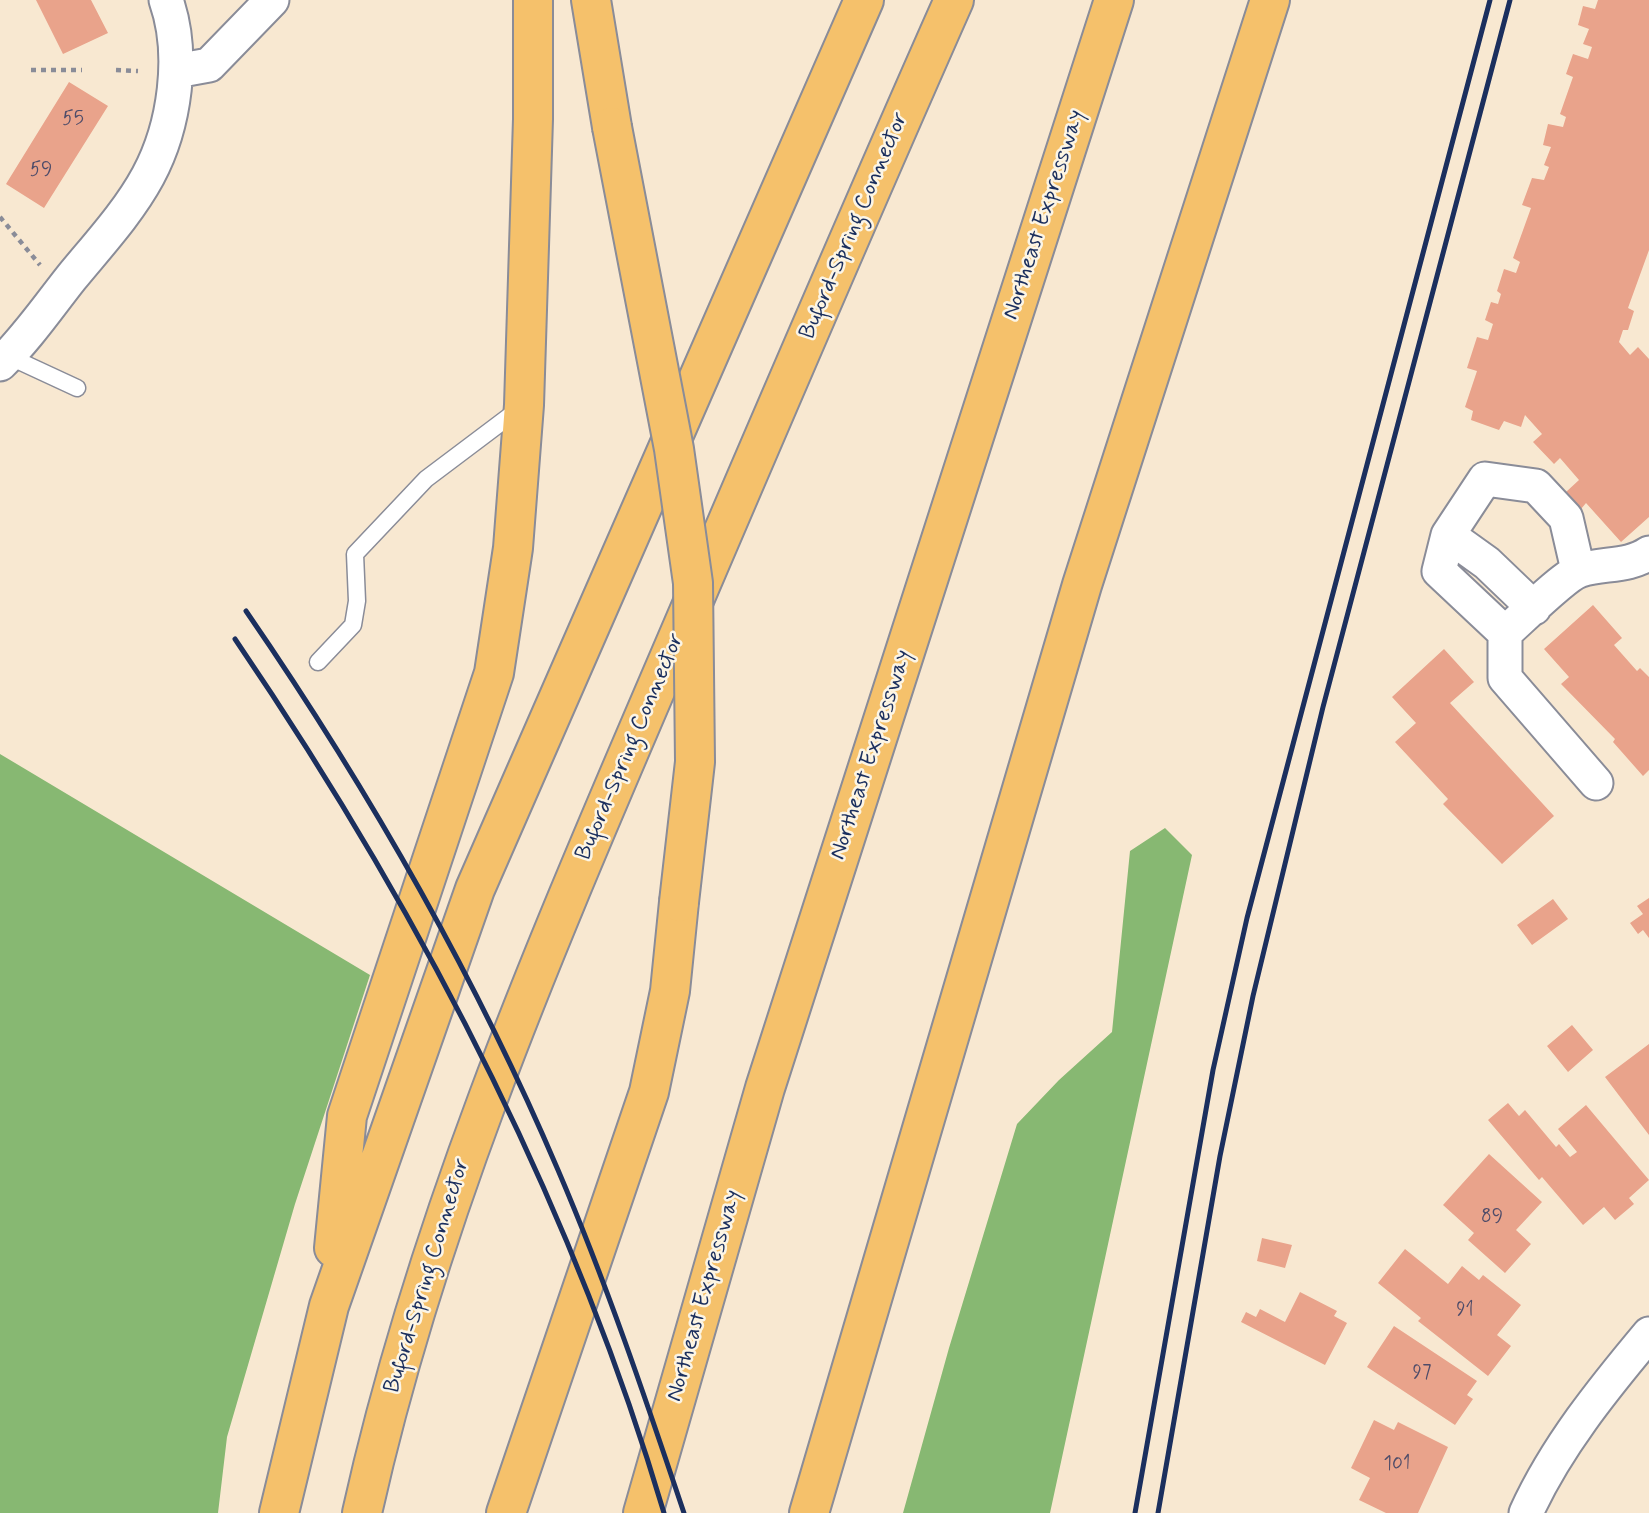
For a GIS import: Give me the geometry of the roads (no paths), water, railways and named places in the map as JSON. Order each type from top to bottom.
[{"type":"highway","points":[[329,1306],[347,1116],[494,673],[513,548],[524,405],[533,119],[533,0]]},
{"type":"highway","points":[[506,1513],[649,1092],[670,991],[695,762],[692,583],[674,449],[612,127],[591,0]]},
{"type":"highway","points":[[279,1513],[329,1306],[475,889],[864,0]]},
{"type":"highway","name":"Buford-Spring Connector","points":[[362,1513],[417,1300],[473,1135],[537,968],[849,237],[954,0]]},
{"type":"highway","name":"Northeast Expressway","points":[[643,1513],[765,1088],[1114,0]]},
{"type":"highway","points":[[809,1513],[1082,585],[1270,0]]},
{"type":"street","points":[[4,360],[128,207],[149,175],[166,132],[176,71],[171,13],[166,0]]},
{"type":"street","points":[[176,71],[209,65],[272,0]]},
{"type":"street","points":[[1578,570],[1566,517],[1536,486],[1485,478],[1448,535],[1439,571],[1505,633],[1505,678],[1596,783]]},
{"type":"street","points":[[1448,535],[1487,563],[1534,608]]},
{"type":"street","points":[[1505,633],[1578,570],[1638,561],[1649,553]]},
{"type":"street","points":[[1526,1513],[1535,1493],[1598,1394],[1649,1334]]},
{"type":"lane","points":[[4,360],[77,388]]},
{"type":"lane","points":[[318,662],[353,625],[357,601],[355,554],[426,479],[524,405]]},
{"type":"railway","points":[[1135,1513],[1213,1070],[1247,918],[1490,0]]},
{"type":"railway","points":[[1158,1513],[1220,1156],[1253,996],[1323,707],[1510,0]]},
{"type":"railway","points":[[246,611],[291,677],[376,813],[491,1024],[558,1170],[609,1297],[684,1513]]},
{"type":"railway","points":[[235,639],[366,845],[427,951],[483,1060],[536,1170],[583,1282],[626,1397],[664,1513]]}]
